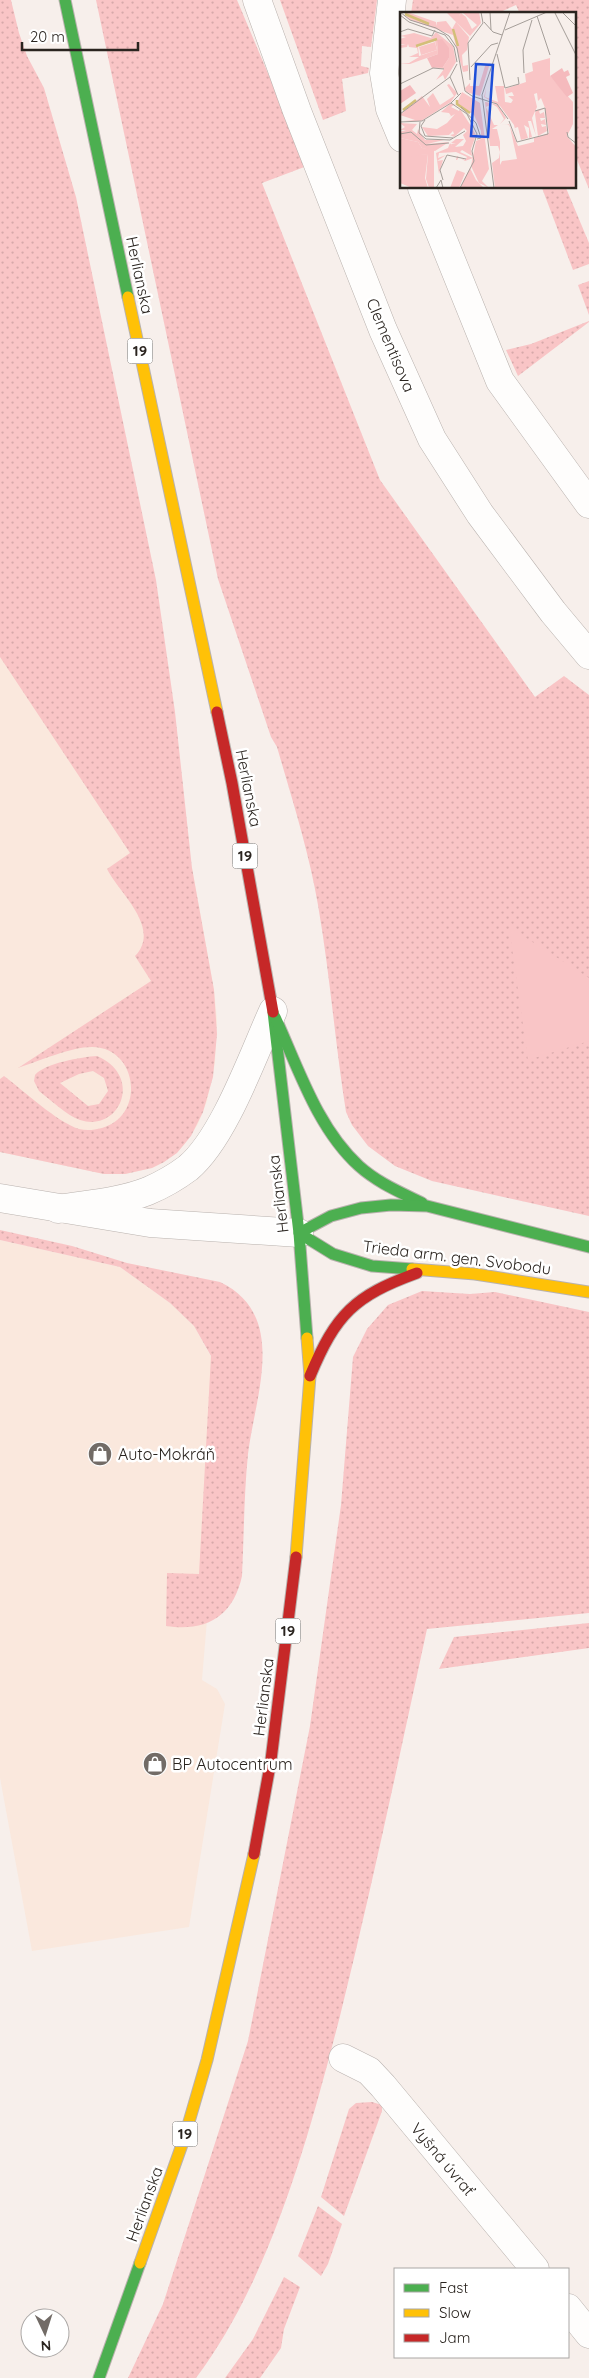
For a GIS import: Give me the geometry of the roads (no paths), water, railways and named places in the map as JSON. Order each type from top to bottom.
[{"type":"main road","name":"Herlianska","points":[[65,0],[232,783],[273,1011],[299,1233],[310,1376],[299,1533],[287,1636],[271,1760],[249,1883],[208,2060],[184,2139],[99,2378]]},
{"type":"main road","points":[[273,1011],[313,1098],[339,1142],[376,1179],[427,1206]]},
{"type":"main road","name":"Trieda arm. gen. Svobodu","points":[[589,1247],[427,1206],[400,1204],[356,1207],[334,1214],[299,1233],[333,1254],[372,1266],[475,1274],[589,1292]]},
{"type":"main road","points":[[310,1376],[325,1341],[340,1318],[353,1304],[368,1293],[383,1286],[426,1270]]},
{"type":"street","name":"Clementisova","points":[[257,0],[297,111],[383,330],[432,439],[480,514],[553,612],[589,655]]},
{"type":"street","points":[[392,0],[384,73],[390,109],[400,133]]},
{"type":"street","points":[[422,189],[500,381],[589,504]]},
{"type":"street","points":[[58,1209],[129,1197],[163,1183],[189,1167],[224,1119],[273,1011]]},
{"type":"street","points":[[0,1198],[150,1223],[299,1233]]},
{"type":"street","name":"Vyšná úvrať","points":[[343,2058],[369,2071],[383,2086],[534,2268]]},
{"type":"street","points":[[569,2309],[589,2334]]},
{"type":"place","name":"Auto-Mokráň","points":[[100,1454]]},
{"type":"place","name":"BP Autocentrum","points":[[155,1764]]}]
